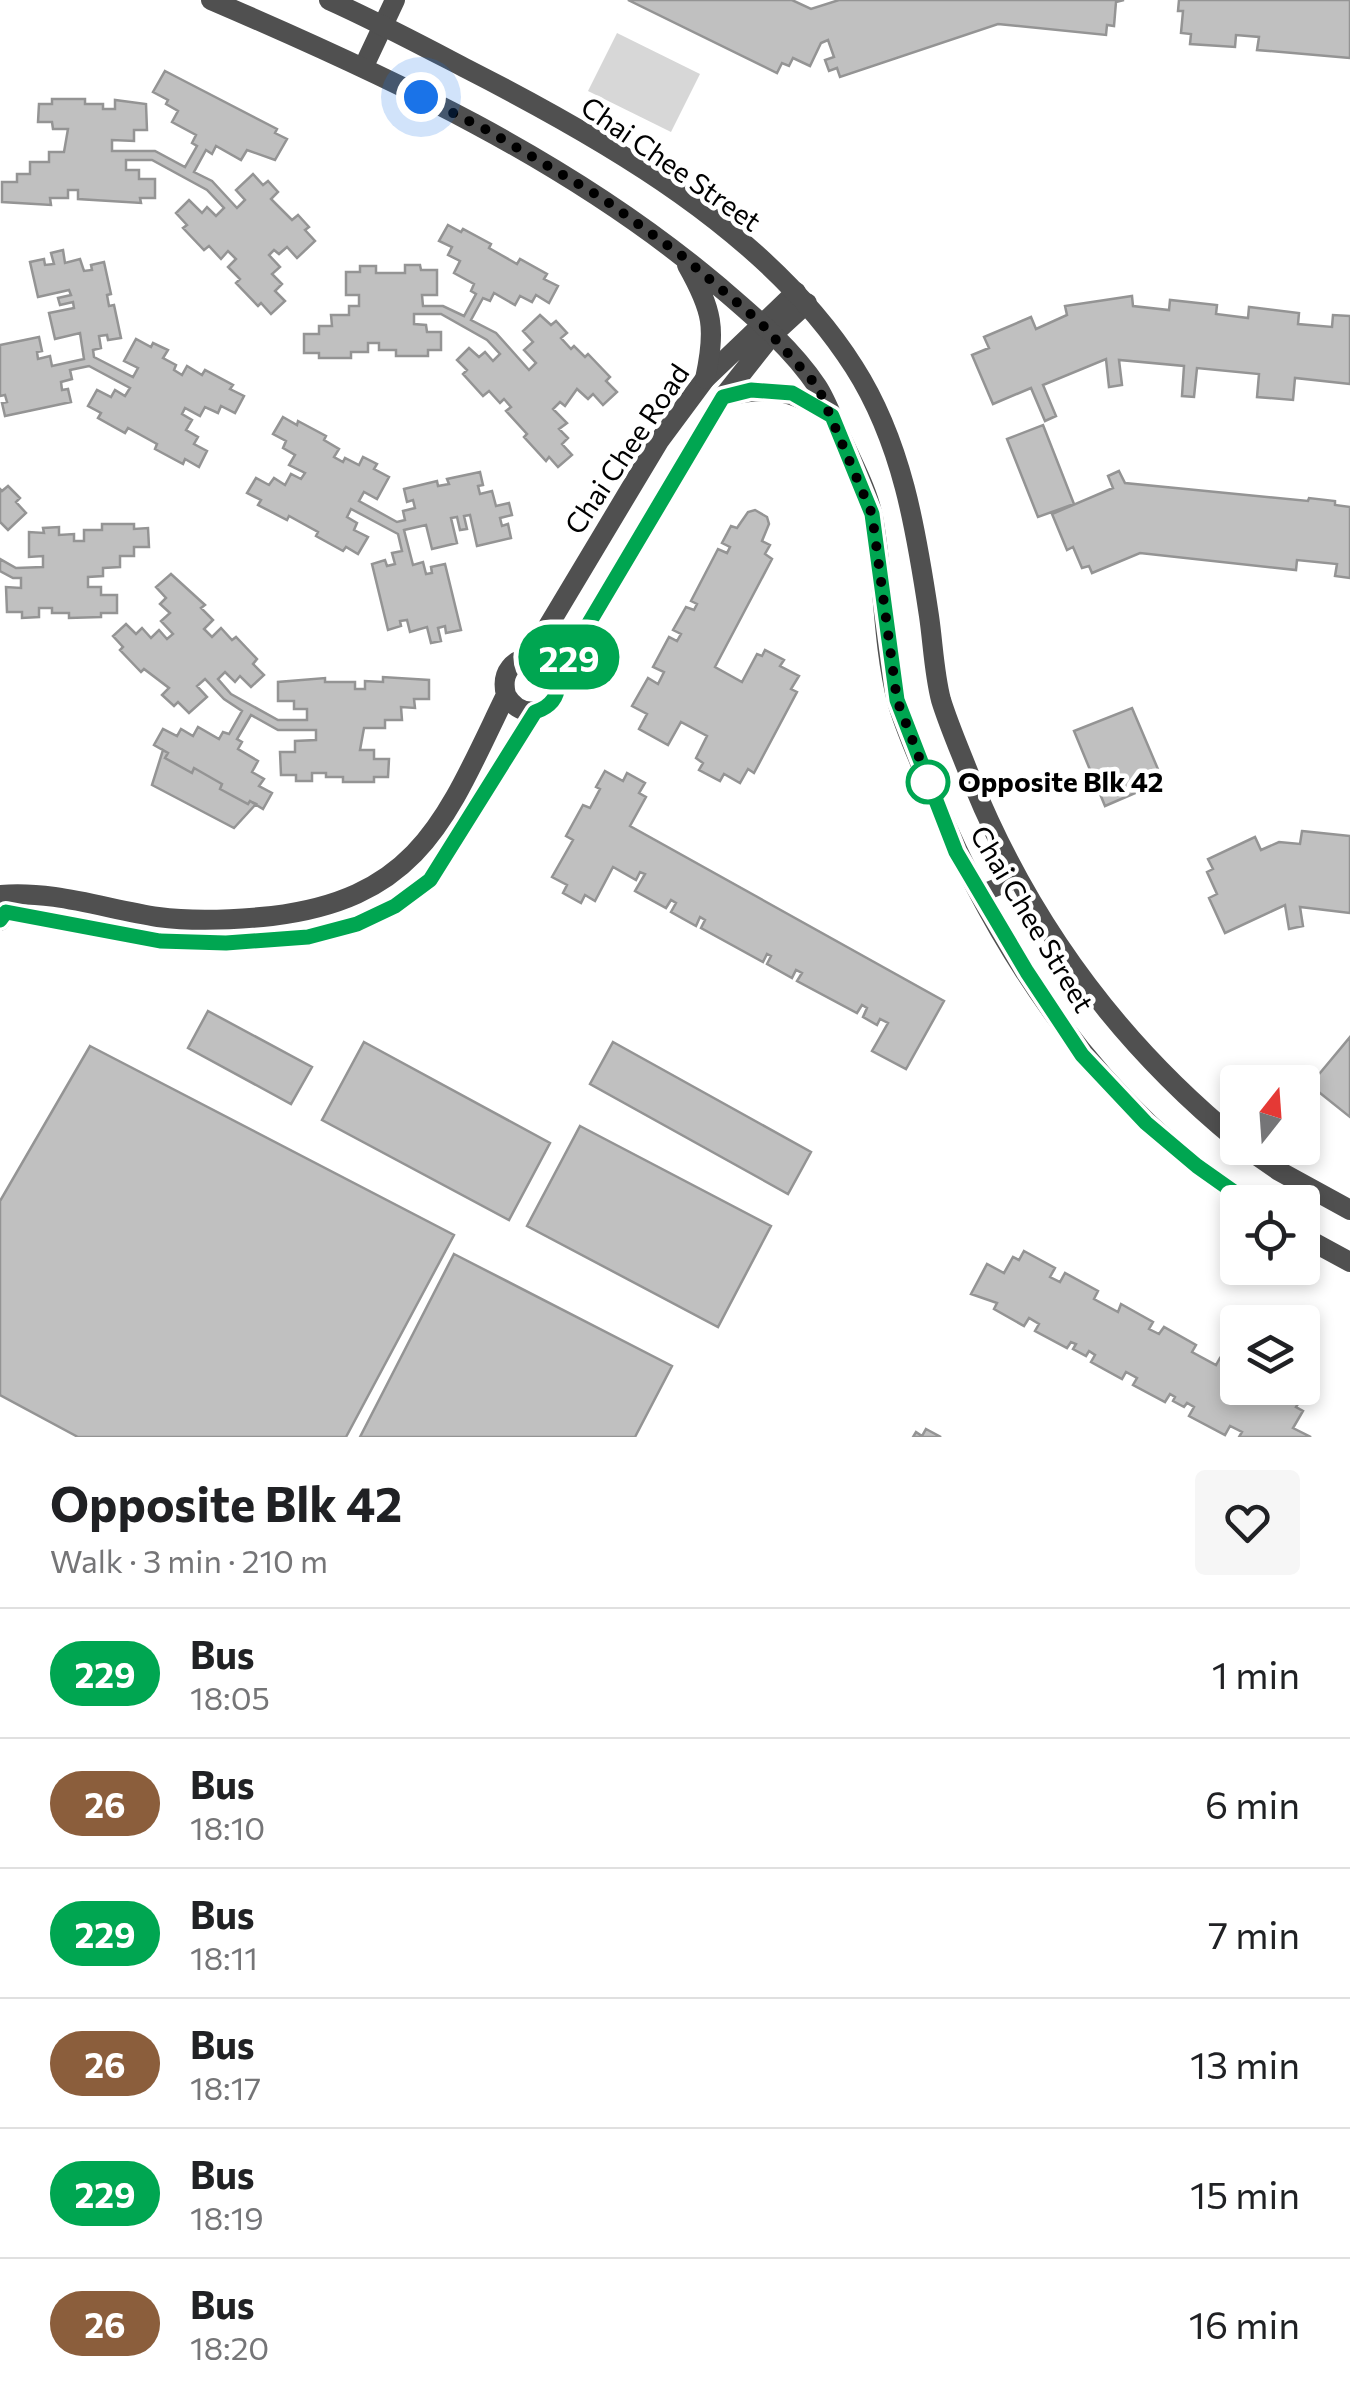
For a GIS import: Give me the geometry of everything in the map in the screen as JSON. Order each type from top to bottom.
[{"type":"street","name":"Chai Chee Street","points":[[212,0],[364,66],[487,130],[586,188],[681,255],[766,328],[818,387],[872,514],[897,700],[956,852],[1082,1055],[1146,1123],[1224,1185]]},
{"type":"street","name":"Chai Chee Street","points":[[329,0],[528,100],[626,158],[714,221],[802,297],[854,368],[886,428],[900,465],[920,560],[940,698],[988,820],[1017,879],[1064,956],[1124,1034],[1220,1126]]},
{"type":"street","points":[[364,66],[395,0]]},
{"type":"street","points":[[681,255],[698,285],[713,326],[704,379]]},
{"type":"street","name":"Chai Chee Road","points":[[0,895],[27,892],[160,917],[224,921],[337,904],[375,886],[431,835],[454,802],[506,696],[508,670],[529,658],[659,440],[704,379],[802,297]]},
{"type":"street","name":"Chai Chee Road","points":[[0,920],[6,912],[160,941],[226,943],[308,937],[357,924],[395,906],[430,880],[535,712],[552,703],[557,677],[766,328]]},
{"type":"street","points":[[723,397],[751,390],[792,393],[832,416]]},
{"type":"street","points":[[529,658],[546,662],[557,677]]},
{"type":"street","points":[[506,696],[516,708],[535,712]]},
{"type":"street","points":[[1270,1165],[1350,1210]]},
{"type":"street","points":[[1320,1246],[1350,1262]]},
{"type":"lane","points":[[980,894],[1017,879]]},
{"type":"shaded area","points":[[617,33],[700,74],[671,132],[588,91]]},
{"type":"building","points":[[628,0],[792,0],[811,9],[839,0],[1124,0],[1116,2],[1114,26],[1107,25],[1106,35],[998,24],[840,77],[837,68],[829,71],[825,60],[834,57],[828,40],[821,43],[810,66],[793,58],[789,66],[782,63],[777,73]]},
{"type":"building","points":[[1179,0],[1350,0],[1350,58],[1257,50],[1259,37],[1236,35],[1235,47],[1190,44],[1191,34],[1181,33],[1183,11],[1178,11]]},
{"type":"building","points":[[165,71],[277,129],[275,133],[287,139],[275,160],[247,150],[241,160],[216,146],[212,154],[206,150],[194,172],[212,181],[237,208],[245,200],[236,190],[253,174],[263,185],[268,181],[278,192],[271,199],[292,220],[298,215],[309,227],[305,230],[315,241],[297,258],[287,247],[279,254],[274,250],[269,255],[280,267],[272,274],[282,284],[275,291],[285,301],[271,314],[236,283],[240,279],[228,267],[236,259],[228,251],[221,259],[209,246],[204,250],[183,228],[187,225],[176,213],[189,200],[202,213],[207,207],[216,216],[224,208],[207,190],[152,160],[126,160],[126,170],[139,170],[139,179],[155,179],[155,198],[140,198],[141,203],[78,199],[78,190],[68,190],[68,198],[50,198],[51,205],[2,202],[2,182],[17,182],[17,174],[30,174],[30,162],[49,162],[49,152],[64,152],[68,129],[53,129],[52,122],[38,122],[39,104],[52,104],[52,99],[85,99],[85,104],[103,104],[103,109],[115,109],[115,100],[146,104],[147,130],[134,130],[134,141],[112,140],[112,151],[155,151],[185,167],[197,146],[192,143],[196,135],[172,122],[178,111],[153,92]]},
{"type":"building","points":[[448,225],[491,244],[489,248],[517,264],[520,259],[547,274],[544,279],[558,286],[549,303],[536,295],[532,302],[520,296],[515,305],[494,293],[490,301],[483,298],[471,320],[496,333],[529,370],[536,363],[524,350],[533,342],[523,331],[540,315],[551,325],[556,321],[567,333],[561,338],[571,349],[574,346],[585,357],[588,354],[610,377],[606,381],[617,392],[603,405],[593,394],[588,399],[577,389],[565,406],[560,402],[553,409],[567,423],[559,429],[568,438],[562,444],[572,455],[558,467],[549,457],[546,461],[524,437],[527,434],[506,411],[511,407],[504,399],[500,403],[489,391],[483,396],[463,374],[467,370],[457,360],[469,348],[479,357],[485,352],[493,361],[500,354],[487,340],[441,314],[414,314],[414,324],[426,325],[427,332],[441,332],[441,350],[428,350],[428,356],[396,356],[396,350],[379,350],[379,343],[368,343],[368,352],[351,352],[351,358],[319,358],[319,353],[304,353],[304,334],[319,334],[319,326],[332,326],[331,315],[349,315],[349,306],[359,306],[359,295],[346,295],[346,272],[360,272],[360,266],[376,266],[376,273],[405,273],[405,265],[437,270],[437,295],[422,295],[423,306],[443,306],[464,316],[476,294],[471,291],[474,284],[454,273],[460,261],[448,255],[452,247],[439,241]]},
{"type":"building","points":[[63,250],[65,263],[80,259],[84,271],[104,262],[111,294],[107,295],[109,306],[114,305],[121,338],[108,340],[107,335],[99,336],[101,348],[93,350],[94,357],[133,377],[138,368],[124,361],[136,339],[151,347],[153,343],[168,350],[163,358],[176,365],[174,370],[182,375],[187,366],[202,375],[205,370],[233,385],[230,389],[244,396],[235,413],[221,406],[218,413],[205,407],[200,416],[185,408],[182,414],[192,420],[186,430],[198,437],[194,444],[207,451],[199,467],[185,459],[183,464],[128,428],[125,433],[98,418],[101,413],[88,406],[97,390],[111,397],[115,390],[125,396],[130,388],[89,366],[70,370],[72,379],[61,382],[62,390],[68,389],[71,402],[5,416],[2,403],[7,402],[5,395],[0,396],[0,345],[39,337],[42,351],[37,352],[38,359],[50,356],[52,366],[84,359],[80,333],[55,339],[49,313],[74,308],[73,302],[60,305],[58,298],[71,295],[69,290],[38,297],[30,262],[44,259],[45,265],[54,264],[51,253]]},
{"type":"building","points":[[1132,296],[1133,306],[1169,310],[1170,300],[1217,305],[1216,314],[1248,318],[1249,307],[1299,313],[1298,324],[1332,327],[1333,315],[1350,316],[1350,384],[1295,378],[1293,400],[1257,397],[1259,374],[1197,368],[1194,397],[1182,396],[1184,366],[1119,360],[1122,385],[1109,387],[1106,359],[1043,385],[1056,416],[1045,421],[1031,388],[993,404],[972,355],[989,348],[984,337],[1031,317],[1036,329],[1067,315],[1065,306]]},
{"type":"building","points":[[283,417],[326,436],[324,440],[339,449],[334,457],[343,462],[345,458],[359,465],[363,457],[377,464],[374,469],[389,477],[377,499],[364,492],[359,501],[397,522],[405,520],[403,511],[415,508],[413,500],[407,502],[404,489],[437,481],[438,486],[449,484],[447,479],[480,472],[480,494],[492,491],[496,506],[509,503],[512,515],[500,518],[502,526],[508,524],[511,538],[477,546],[470,515],[464,516],[467,529],[460,530],[457,517],[451,518],[457,543],[432,549],[426,525],[404,530],[413,565],[423,562],[426,574],[432,573],[431,567],[445,564],[461,630],[446,633],[445,626],[438,628],[441,641],[431,643],[427,627],[410,632],[407,620],[388,630],[372,564],[385,560],[387,566],[395,564],[392,553],[402,551],[398,534],[351,509],[347,517],[357,523],[354,530],[368,537],[358,554],[346,547],[343,551],[289,516],[287,520],[258,505],[261,500],[247,493],[256,478],[269,485],[274,478],[285,485],[291,474],[301,479],[305,473],[289,465],[295,455],[283,448],[286,441],[273,434]]},
{"type":"building","points":[[1043,425],[1074,504],[1038,517],[1007,439]]},
{"type":"building","points":[[1119,471],[1125,483],[1308,501],[1309,498],[1350,507],[1350,578],[1335,576],[1337,564],[1297,560],[1296,570],[1140,553],[1092,573],[1089,566],[1082,568],[1073,547],[1067,550],[1052,514],[1113,488],[1108,476]]},
{"type":"building","points":[[8,486],[20,498],[16,502],[26,513],[8,530],[0,522],[0,489]]},
{"type":"building","points":[[755,510],[767,517],[769,524],[762,541],[770,545],[765,554],[772,559],[715,667],[742,682],[757,654],[762,656],[765,650],[784,660],[780,666],[799,676],[791,689],[797,692],[754,773],[748,769],[740,783],[724,774],[720,781],[699,770],[703,763],[696,758],[707,736],[681,722],[668,745],[639,729],[647,714],[632,706],[648,678],[658,684],[664,672],[653,667],[669,637],[677,641],[681,634],[673,630],[686,607],[694,610],[697,604],[691,601],[718,549],[727,553],[730,547],[722,543],[731,526],[737,528],[748,512]]},
{"type":"building","points":[[102,524],[148,528],[149,547],[134,547],[134,556],[120,556],[120,567],[103,568],[103,576],[88,577],[88,587],[101,587],[101,595],[117,595],[117,613],[69,618],[69,613],[39,608],[39,617],[22,618],[22,612],[7,612],[6,587],[21,588],[21,578],[0,571],[0,559],[16,568],[43,567],[43,556],[29,557],[29,532],[44,533],[43,528],[59,527],[59,535],[74,534],[74,541],[84,541],[84,530],[102,530]]},
{"type":"building","points":[[171,574],[205,605],[201,608],[213,620],[204,629],[212,637],[221,628],[232,640],[236,637],[257,659],[253,664],[264,675],[251,687],[240,676],[235,682],[225,672],[218,679],[231,694],[278,720],[307,720],[307,709],[294,709],[294,701],[278,701],[278,682],[325,678],[325,682],[355,682],[355,689],[365,689],[365,681],[383,682],[383,677],[429,680],[429,699],[414,699],[415,708],[401,707],[402,720],[385,720],[385,728],[364,728],[360,750],[374,750],[374,759],[389,759],[388,777],[374,777],[374,782],[343,782],[343,777],[326,777],[326,773],[312,773],[312,781],[296,781],[296,775],[281,775],[280,752],[295,752],[295,741],[316,740],[316,730],[278,730],[251,715],[237,739],[242,742],[238,749],[258,761],[252,772],[264,779],[259,786],[272,793],[263,809],[220,789],[222,784],[194,768],[192,773],[165,758],[168,753],[154,745],[163,729],[177,736],[181,729],[193,736],[198,727],[219,739],[223,732],[229,734],[242,711],[205,679],[197,686],[207,697],[189,713],[178,702],[174,706],[162,695],[169,688],[144,669],[141,672],[120,650],[123,647],[113,636],[126,624],[136,634],[142,628],[151,638],[159,630],[167,639],[173,634],[161,621],[170,613],[160,604],[166,598],[156,587]]},
{"type":"building","points":[[1132,708],[1163,781],[1105,806],[1074,731]]},
{"type":"building","points":[[163,750],[168,753],[165,758],[192,773],[194,768],[222,784],[220,789],[248,804],[256,804],[234,828],[152,785]]},
{"type":"building","points":[[605,771],[623,781],[627,773],[645,783],[639,793],[646,797],[630,826],[944,1001],[906,1069],[872,1051],[888,1023],[880,1019],[877,1025],[863,1017],[867,1008],[862,1005],[857,1013],[797,981],[802,973],[796,970],[792,978],[767,964],[771,956],[767,954],[763,962],[701,928],[705,920],[700,917],[696,926],[671,912],[676,903],[671,900],[666,908],[635,891],[645,874],[640,872],[636,880],[613,867],[595,901],[585,895],[581,903],[563,893],[567,885],[552,877],[573,840],[566,836],[583,805],[590,808]]},
{"type":"building","points":[[1302,831],[1350,836],[1350,913],[1300,907],[1303,926],[1289,929],[1285,905],[1225,933],[1209,898],[1217,894],[1207,872],[1213,869],[1208,859],[1255,837],[1261,850],[1279,842],[1300,844]]},
{"type":"building","points":[[208,1011],[312,1067],[291,1104],[188,1048]]},
{"type":"building","points":[[1350,1037],[1350,1117],[1320,1093],[1320,1073]]},
{"type":"building","points":[[364,1042],[550,1143],[509,1220],[322,1120]]},
{"type":"building","points":[[613,1042],[811,1152],[788,1194],[590,1084]]},
{"type":"building","points":[[90,1046],[454,1235],[346,1437],[78,1437],[0,1395],[0,1201]]},
{"type":"building","points":[[580,1126],[771,1226],[718,1327],[527,1226]]},
{"type":"building","points":[[1024,1251],[1055,1268],[1050,1277],[1060,1282],[1065,1273],[1098,1291],[1094,1299],[1118,1312],[1121,1304],[1153,1322],[1149,1329],[1159,1334],[1164,1327],[1196,1345],[1192,1352],[1216,1365],[1220,1358],[1220,1405],[1297,1405],[1303,1411],[1293,1428],[1311,1437],[1239,1437],[1242,1432],[1230,1426],[1225,1435],[1189,1416],[1194,1407],[1187,1403],[1184,1407],[1173,1401],[1175,1397],[1170,1394],[1165,1402],[1133,1385],[1137,1378],[1126,1372],[1122,1379],[1091,1362],[1095,1355],[1089,1351],[1086,1356],[1073,1349],[1076,1344],[1071,1342],[1067,1348],[1035,1331],[1039,1324],[1029,1318],[1024,1326],[994,1309],[997,1303],[971,1294],[987,1264],[1004,1273],[1013,1257],[1019,1260]]},
{"type":"building","points":[[454,1254],[672,1366],[635,1437],[360,1437]]},
{"type":"building","points":[[926,1429],[941,1437],[913,1437],[916,1432],[922,1436]]},
{"type":"bus line","name":"229","points":[[0,920],[6,912],[160,941],[226,943],[308,937],[357,924],[395,906],[430,880],[535,712],[552,703],[557,677],[723,397],[751,390],[792,393],[832,416],[872,514],[897,700],[956,852],[1082,1055],[1146,1123],[1224,1185]]},
{"type":"place","name":"Opposite Blk 42","points":[[928,782]]},
{"type":"route","points":[[421,97],[487,130],[602,198],[681,255],[760,322],[818,387],[872,514],[897,700],[934,796],[928,782]]}]
